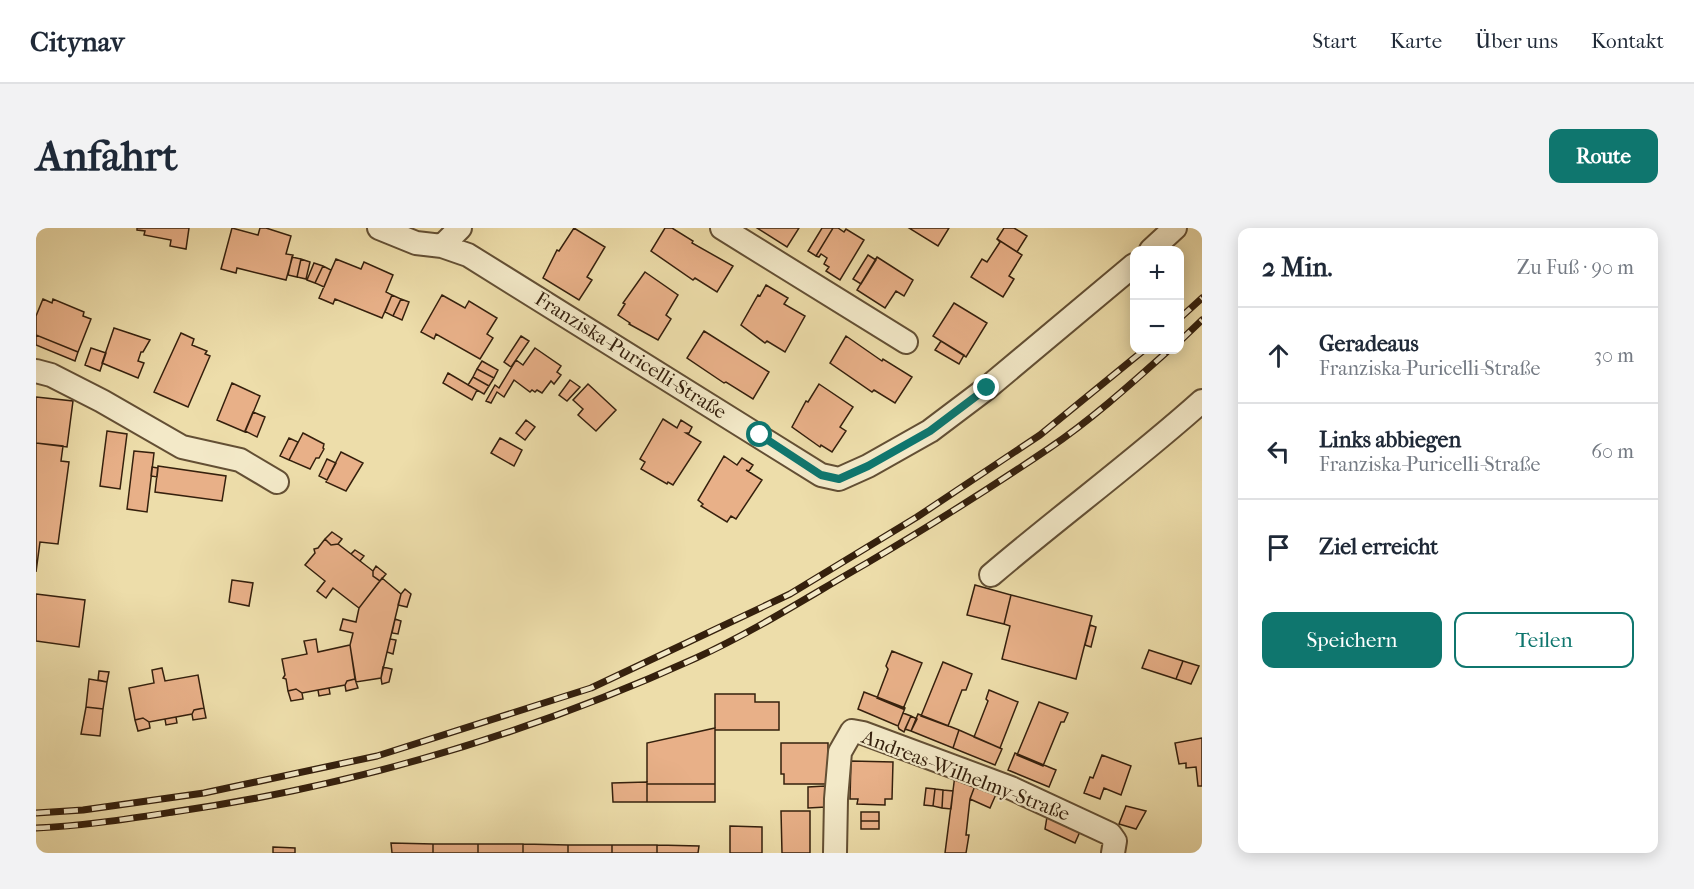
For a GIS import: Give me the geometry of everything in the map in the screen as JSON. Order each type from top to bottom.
[{"type":"street","name":"Franziska-Puricelli-Straße","points":[[379,228],[416,243],[442,246],[468,255],[821,475],[839,479],[868,466],[930,431],[987,388],[1130,268]]},
{"type":"street","points":[[442,246],[460,228]]},
{"type":"street","points":[[722,228],[906,342]]},
{"type":"street","points":[[1155,246],[1174,228]]},
{"type":"street","points":[[36,371],[51,375],[102,401],[182,447],[240,460],[277,482]]},
{"type":"street","points":[[991,575],[1030,541],[1155,444],[1202,401]]},
{"type":"street","name":"Andreas-Wilhelmy-Straße","points":[[835,853],[840,753],[852,731],[863,733],[1011,788],[1110,834],[1115,841],[1113,853]]},
{"type":"building","points":[[137,228],[189,228],[186,249],[170,246],[171,240],[144,235],[145,231],[137,230]]},
{"type":"building","points":[[232,228],[258,235],[260,228],[266,228],[291,236],[286,254],[293,255],[286,280],[237,268],[236,273],[221,269]]},
{"type":"building","points":[[574,228],[605,247],[587,277],[592,280],[579,300],[543,278],[557,250],[559,251]]},
{"type":"building","points":[[665,228],[672,228],[693,241],[692,243],[733,266],[717,292],[695,278],[693,280],[651,251]]},
{"type":"building","points":[[757,228],[799,228],[787,247]]},
{"type":"building","points":[[822,228],[833,228],[816,256],[808,251]]},
{"type":"building","points":[[833,228],[844,232],[846,229],[864,240],[840,280],[826,271],[829,267],[824,264],[827,258],[821,254],[819,257],[816,256]]},
{"type":"building","points":[[909,228],[949,228],[938,246]]},
{"type":"building","points":[[1004,228],[1014,228],[1027,236],[1017,252],[997,239]]},
{"type":"building","points":[[997,239],[1022,255],[1009,276],[1014,279],[1003,297],[971,277],[982,259],[987,262],[1000,242]]},
{"type":"building","points":[[868,255],[876,260],[861,284],[853,279]]},
{"type":"building","points":[[292,257],[301,259],[297,277],[288,275]]},
{"type":"building","points":[[877,257],[913,280],[904,296],[896,291],[885,308],[857,290]]},
{"type":"building","points":[[301,259],[310,262],[306,279],[297,277]]},
{"type":"building","points":[[336,259],[361,269],[364,262],[393,275],[386,292],[392,295],[382,318],[335,299],[333,304],[319,298]]},
{"type":"building","points":[[314,263],[323,266],[315,283],[307,280]]},
{"type":"building","points":[[323,266],[331,270],[324,287],[315,283]]},
{"type":"building","points":[[645,272],[678,295],[666,315],[671,319],[658,340],[629,324],[618,315],[625,304],[623,303]]},
{"type":"building","points":[[766,285],[788,298],[784,304],[805,316],[785,352],[767,341],[765,343],[741,325]]},
{"type":"building","points":[[392,295],[401,299],[393,316],[385,312]]},
{"type":"building","points":[[442,295],[465,308],[469,301],[497,318],[487,334],[493,338],[480,359],[436,334],[434,339],[421,332]]},
{"type":"building","points":[[43,299],[52,303],[53,299],[84,312],[83,316],[91,319],[78,352],[36,335],[36,316]]},
{"type":"building","points":[[401,299],[409,302],[402,320],[393,316]]},
{"type":"building","points":[[954,303],[987,323],[966,357],[933,336]]},
{"type":"building","points":[[114,328],[150,340],[141,352],[138,361],[144,363],[138,378],[102,363]]},
{"type":"building","points":[[704,331],[769,372],[753,399],[687,358]]},
{"type":"building","points":[[181,333],[194,339],[192,345],[207,351],[205,354],[210,356],[188,407],[154,392]]},
{"type":"building","points":[[36,335],[78,352],[75,361],[36,345]]},
{"type":"building","points":[[521,336],[529,341],[511,367],[504,362]]},
{"type":"building","points":[[846,336],[882,361],[883,359],[912,377],[895,403],[874,390],[872,392],[830,363]]},
{"type":"building","points":[[941,341],[964,355],[959,364],[935,350]]},
{"type":"building","points":[[91,348],[106,353],[100,371],[85,365]]},
{"type":"building","points":[[535,348],[561,366],[557,372],[561,375],[554,384],[551,381],[542,393],[537,390],[530,392],[514,380],[504,397],[497,392],[491,403],[486,401],[495,385],[499,388],[516,360],[523,365]]},
{"type":"building","points":[[482,361],[498,370],[494,378],[477,369]]},
{"type":"building","points":[[477,369],[494,378],[489,386],[473,377]]},
{"type":"building","points":[[448,373],[477,390],[472,400],[443,383]]},
{"type":"building","points":[[473,377],[489,386],[484,394],[468,385]]},
{"type":"building","points":[[570,380],[580,387],[567,401],[559,395]]},
{"type":"building","points":[[232,383],[260,396],[245,432],[217,420]]},
{"type":"building","points":[[588,384],[616,410],[596,431],[578,415],[583,409],[573,400]]},
{"type":"building","points":[[819,384],[853,407],[840,427],[846,431],[832,452],[821,445],[820,447],[792,427],[806,401],[808,402]]},
{"type":"building","points":[[36,397],[73,401],[67,447],[36,443]]},
{"type":"building","points":[[253,412],[265,417],[257,437],[245,431]]},
{"type":"building","points":[[663,419],[677,428],[681,420],[692,427],[689,433],[686,433],[701,442],[673,485],[641,469],[645,462],[640,459]]},
{"type":"building","points":[[526,420],[535,427],[525,440],[516,433]]},
{"type":"building","points":[[107,431],[127,434],[120,489],[100,486]]},
{"type":"building","points":[[303,433],[324,444],[319,458],[316,458],[310,469],[289,460]]},
{"type":"building","points":[[289,438],[298,442],[289,460],[280,456]]},
{"type":"building","points":[[500,438],[522,450],[514,466],[491,453]]},
{"type":"building","points":[[36,443],[63,446],[61,461],[69,462],[58,544],[40,542],[36,572]]},
{"type":"building","points":[[134,451],[154,453],[147,512],[127,509]]},
{"type":"building","points":[[341,452],[363,463],[346,491],[326,482]]},
{"type":"building","points":[[724,456],[737,465],[742,458],[753,465],[749,471],[746,470],[762,480],[736,519],[731,516],[727,522],[701,506],[703,504],[698,500]]},
{"type":"building","points":[[327,459],[336,463],[327,480],[319,476]]},
{"type":"building","points":[[158,466],[226,476],[222,501],[155,492]]},
{"type":"building","points":[[152,467],[158,468],[157,477],[151,476]]},
{"type":"building","points":[[332,532],[342,539],[338,544],[331,545],[325,539]]},
{"type":"building","points":[[325,539],[331,545],[338,544],[373,571],[373,576],[380,581],[359,608],[333,588],[326,598],[317,591],[325,581],[305,565],[315,553],[314,549],[318,548]]},
{"type":"building","points":[[355,550],[364,556],[360,561],[351,554]]},
{"type":"building","points":[[376,566],[386,574],[380,581],[373,576]]},
{"type":"building","points":[[382,578],[401,594],[381,678],[356,682],[350,645],[353,633],[340,630],[343,619],[356,622],[359,608]]},
{"type":"building","points":[[232,580],[253,583],[249,606],[229,602]]},
{"type":"building","points":[[975,585],[1011,595],[1004,624],[967,615]]},
{"type":"building","points":[[405,589],[411,594],[407,607],[398,605]]},
{"type":"building","points":[[36,594],[85,600],[79,647],[36,641]]},
{"type":"building","points":[[1011,595],[1092,616],[1076,679],[1002,659],[1010,626],[1004,624]]},
{"type":"building","points":[[395,619],[401,621],[398,634],[392,633]]},
{"type":"building","points":[[1090,625],[1096,627],[1091,647],[1085,645]]},
{"type":"building","points":[[316,639],[318,652],[350,645],[355,679],[347,681],[345,685],[302,693],[296,689],[288,691],[286,679],[283,678],[285,675],[282,659],[307,654],[304,641]]},
{"type":"building","points":[[390,639],[396,640],[393,654],[387,652]]},
{"type":"building","points":[[1149,650],[1183,661],[1176,679],[1142,668]]},
{"type":"building","points":[[892,651],[922,663],[903,709],[877,698]]},
{"type":"building","points":[[1183,661],[1199,666],[1191,684],[1176,679]]},
{"type":"building","points":[[943,662],[972,674],[966,690],[962,690],[948,726],[921,716]]},
{"type":"building","points":[[383,667],[392,669],[389,682],[382,684],[381,678]]},
{"type":"building","points":[[162,668],[165,681],[198,675],[204,708],[194,710],[192,714],[149,722],[143,718],[135,720],[129,688],[154,683],[152,670]]},
{"type":"building","points":[[99,671],[109,672],[107,682],[98,680]]},
{"type":"building","points":[[89,679],[107,682],[103,709],[86,707]]},
{"type":"building","points":[[355,679],[358,688],[346,691],[347,681]]},
{"type":"building","points":[[329,688],[330,694],[319,696],[318,690]]},
{"type":"building","points":[[296,689],[302,693],[303,699],[291,701],[288,691]]},
{"type":"building","points":[[989,690],[1018,702],[1000,748],[974,737],[988,701],[986,699]]},
{"type":"building","points":[[864,692],[905,708],[898,726],[858,709]]},
{"type":"building","points":[[715,694],[755,694],[755,702],[779,702],[779,730],[715,730]]},
{"type":"building","points":[[1039,702],[1068,713],[1064,722],[1061,722],[1043,766],[1017,755]]},
{"type":"building","points":[[86,707],[103,709],[100,736],[81,734]]},
{"type":"building","points":[[204,708],[206,718],[193,720],[194,710]]},
{"type":"building","points":[[903,713],[911,716],[904,732],[898,726]]},
{"type":"building","points":[[918,714],[959,730],[953,748],[911,731]]},
{"type":"building","points":[[911,716],[917,719],[911,731],[905,729]]},
{"type":"building","points":[[176,717],[177,723],[166,725],[165,719]]},
{"type":"building","points":[[143,718],[149,722],[150,728],[138,731],[135,720]]},
{"type":"building","points":[[715,728],[715,784],[647,784],[647,743]]},
{"type":"building","points":[[959,730],[1002,749],[995,765],[953,748]]},
{"type":"building","points":[[1202,738],[1202,786],[1198,786],[1196,767],[1186,768],[1186,763],[1179,764],[1175,743]]},
{"type":"building","points":[[781,743],[828,743],[828,784],[784,784],[784,774],[781,774]]},
{"type":"building","points":[[1015,753],[1056,770],[1049,787],[1008,770]]},
{"type":"building","points":[[1102,755],[1131,766],[1121,795],[1104,788],[1100,799],[1084,793]]},
{"type":"building","points":[[851,761],[893,762],[892,799],[885,799],[885,805],[857,804],[858,799],[850,799]]},
{"type":"building","points":[[955,775],[976,783],[970,799],[966,853],[945,853]]},
{"type":"building","points":[[647,782],[647,802],[613,802],[612,783]]},
{"type":"building","points":[[976,783],[997,792],[990,808],[970,799]]},
{"type":"building","points":[[647,784],[715,784],[715,802],[647,802]]},
{"type":"building","points":[[825,786],[826,807],[808,808],[808,787]]},
{"type":"building","points":[[926,788],[935,789],[933,806],[924,805]]},
{"type":"building","points":[[935,789],[943,790],[942,808],[933,806]]},
{"type":"building","points":[[943,790],[953,791],[951,809],[942,808]]},
{"type":"building","points":[[1126,806],[1146,811],[1136,829],[1119,824]]},
{"type":"building","points":[[781,811],[810,811],[810,853],[782,853]]},
{"type":"building","points":[[1048,811],[1082,827],[1075,843],[1045,829]]},
{"type":"building","points":[[861,812],[879,812],[879,821],[861,821]]},
{"type":"building","points":[[861,821],[879,821],[879,829],[861,829]]},
{"type":"building","points":[[730,826],[762,827],[762,853],[730,853]]},
{"type":"building","points":[[391,843],[433,844],[433,853],[392,853]]},
{"type":"building","points":[[433,844],[478,844],[478,853],[433,853]]},
{"type":"building","points":[[478,844],[523,844],[523,853],[478,853]]},
{"type":"building","points":[[523,844],[568,845],[568,853],[523,853]]},
{"type":"building","points":[[568,845],[612,845],[612,853],[568,853]]},
{"type":"building","points":[[612,845],[657,845],[657,853],[612,853]]},
{"type":"building","points":[[657,845],[699,846],[698,853],[657,853]]},
{"type":"building","points":[[273,847],[295,848],[295,853],[273,853]]},
{"type":"railway","points":[[1184,314],[1202,298]]},
{"type":"railway","points":[[1184,337],[1202,320]]},
{"type":"railway","points":[[36,813],[83,810],[204,793],[377,756],[591,688],[790,594],[917,517],[1040,435],[1139,354]]},
{"type":"railway","points":[[36,828],[104,822],[241,801],[375,772],[506,733],[634,685],[696,658],[761,625],[958,508],[1064,438],[1164,354]]},
{"type":"route","points":[[760,435],[821,475],[839,479],[868,466],[930,431],[987,388]]}]
